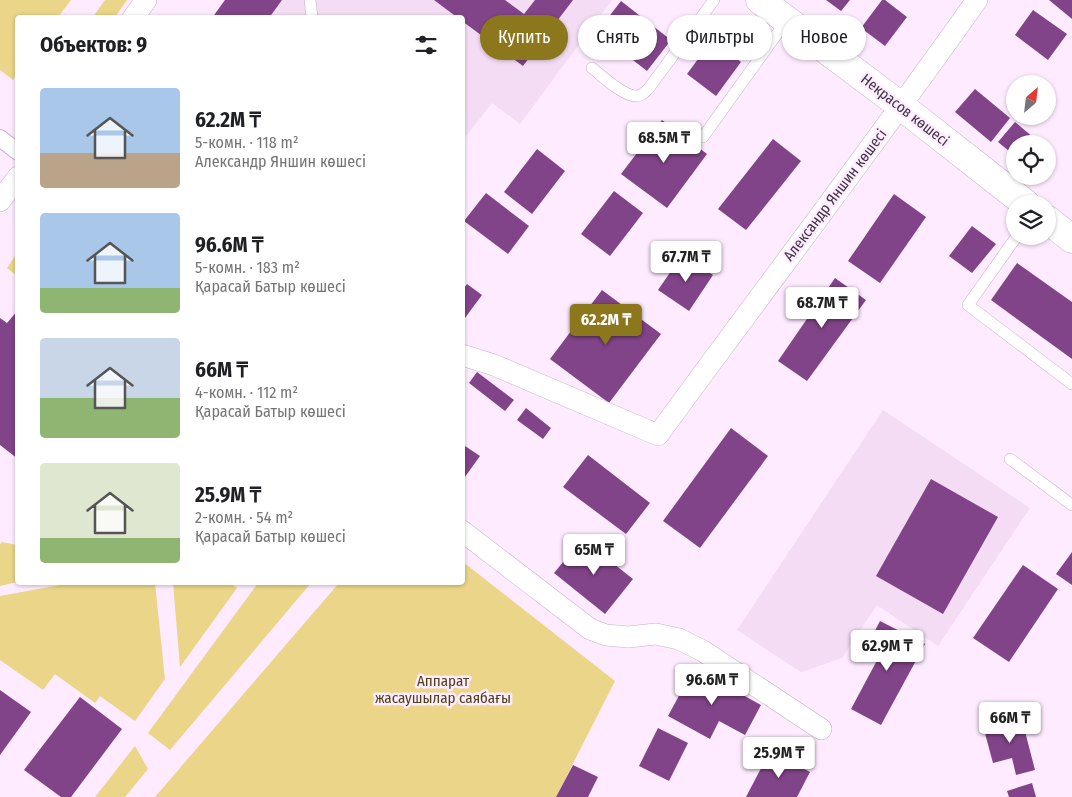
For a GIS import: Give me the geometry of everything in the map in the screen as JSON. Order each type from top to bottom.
[{"type":"main road","name":"Некрасов көшесі","points":[[760,0],[782,16]]},
{"type":"main road","name":"Некрасов көшесі","points":[[840,60],[1015,195]]},
{"type":"main road","points":[[1056,226],[1072,239]]},
{"type":"street","points":[[135,15],[146,0]]},
{"type":"street","name":"Александр Яншин көшесі","points":[[465,356],[494,365],[658,435],[728,337],[901,106],[977,0]]},
{"type":"street","points":[[0,138],[15,150]]},
{"type":"street","points":[[0,201],[15,181]]},
{"type":"street","points":[[465,533],[590,629],[606,635],[628,637],[656,634],[678,639],[703,651],[821,729]]},
{"type":"lane","points":[[310,0],[312,15]]},
{"type":"lane","points":[[592,68],[622,92],[635,96],[643,94],[714,0]]},
{"type":"lane","points":[[703,137],[782,27]]},
{"type":"lane","points":[[1011,245],[968,305],[1072,384]]},
{"type":"lane","points":[[1010,459],[1072,505]]},
{"type":"shaded area","points":[[225,0],[612,0],[601,15],[578,15],[578,46],[568,59],[568,15],[480,15],[480,60],[567,60],[520,124],[492,103],[465,137],[465,15],[214,15]]},
{"type":"shaded area","points":[[883,410],[1030,508],[938,646],[877,605],[842,658],[801,672],[737,630]]},
{"type":"green space","points":[[0,0],[71,0],[60,15],[15,15],[15,76],[13,80],[0,70]]},
{"type":"green space","points":[[105,0],[127,0],[116,15],[94,15]]},
{"type":"green space","points":[[15,256],[15,274],[7,268]]},
{"type":"green space","points":[[2,542],[15,545],[15,582],[0,586],[0,544]]},
{"type":"green space","name":"Аппарат жасаушылар саябағы","points":[[465,564],[615,681],[556,797],[155,797],[337,585],[465,585]]},
{"type":"green space","points":[[60,585],[155,585],[165,679],[135,721],[100,696],[95,703],[55,674],[43,690],[0,660],[0,596]]},
{"type":"green space","points":[[173,585],[233,585],[237,588],[180,667]]},
{"type":"green space","points":[[257,585],[309,585],[170,750],[148,733]]},
{"type":"green space","points":[[135,746],[148,769],[125,797],[95,797]]},
{"type":"building","points":[[225,0],[282,0],[271,15],[214,15]]},
{"type":"building","points":[[434,0],[505,0],[524,14],[535,0],[573,0],[562,15],[480,15],[480,34],[465,23],[465,15],[454,15]]},
{"type":"building","points":[[826,0],[850,0],[841,11]]},
{"type":"building","points":[[882,0],[885,0],[907,17],[885,46],[866,32],[866,21]]},
{"type":"building","points":[[1049,0],[1072,0],[1072,19]]},
{"type":"building","points":[[621,1],[639,15],[610,15]]},
{"type":"building","points":[[1033,10],[1067,34],[1048,60],[1015,35]]},
{"type":"building","points":[[657,29],[667,37],[667,45],[657,58]]},
{"type":"building","points":[[515,60],[528,60],[523,66]]},
{"type":"building","points":[[633,60],[656,60],[647,71]]},
{"type":"building","points":[[697,60],[738,60],[741,62],[716,96],[687,74]]},
{"type":"building","points":[[975,89],[1006,115],[1006,123],[991,142],[955,112]]},
{"type":"building","points":[[662,120],[707,154],[667,208],[621,174]]},
{"type":"building","points":[[1012,125],[1019,125],[1030,135],[1006,135],[1006,149],[998,142]]},
{"type":"building","points":[[773,139],[801,161],[746,230],[718,209]]},
{"type":"building","points":[[537,149],[565,171],[532,214],[504,192]]},
{"type":"building","points":[[614,191],[643,213],[610,256],[581,234]]},
{"type":"building","points":[[486,193],[529,226],[508,254],[465,222]]},
{"type":"building","points":[[894,194],[926,217],[880,283],[848,261]]},
{"type":"building","points":[[972,226],[996,244],[972,273],[949,256]]},
{"type":"building","points":[[682,255],[713,275],[689,311],[658,290]]},
{"type":"building","points":[[1017,263],[1072,302],[1072,359],[991,300]]},
{"type":"building","points":[[835,278],[866,300],[807,381],[778,361]]},
{"type":"building","points":[[467,284],[482,295],[465,318],[465,287]]},
{"type":"building","points":[[602,290],[661,334],[609,403],[550,359]]},
{"type":"building","points":[[15,314],[15,457],[0,445],[0,318],[7,323]]},
{"type":"building","points":[[477,372],[514,400],[505,411],[469,383]]},
{"type":"building","points":[[526,408],[551,428],[543,439],[517,420]]},
{"type":"building","points":[[731,428],[768,456],[700,548],[663,521]]},
{"type":"building","points":[[465,446],[480,456],[465,477]]},
{"type":"building","points":[[588,455],[650,503],[626,534],[563,487]]},
{"type":"building","points":[[931,479],[998,517],[943,614],[876,576]]},
{"type":"building","points":[[582,539],[633,579],[605,614],[554,573]]},
{"type":"building","points":[[1072,552],[1072,585],[1056,574]]},
{"type":"building","points":[[1023,565],[1058,589],[1009,662],[973,638]]},
{"type":"building","points":[[880,621],[925,644],[881,725],[851,709],[882,651],[868,644]]},
{"type":"building","points":[[694,668],[761,705],[745,735],[719,721],[710,739],[668,716]]},
{"type":"building","points":[[0,690],[31,712],[0,755]]},
{"type":"building","points":[[80,697],[122,729],[71,797],[61,797],[24,770]]},
{"type":"building","points":[[1021,716],[1035,770],[1016,775],[1012,758],[993,763],[983,726]]},
{"type":"building","points":[[658,728],[688,743],[669,781],[639,766]]},
{"type":"building","points":[[770,751],[810,772],[797,797],[746,797]]},
{"type":"building","points":[[573,765],[598,777],[588,797],[556,797]]},
{"type":"building","points":[[1032,783],[1036,797],[1009,797],[1007,791]]}]
